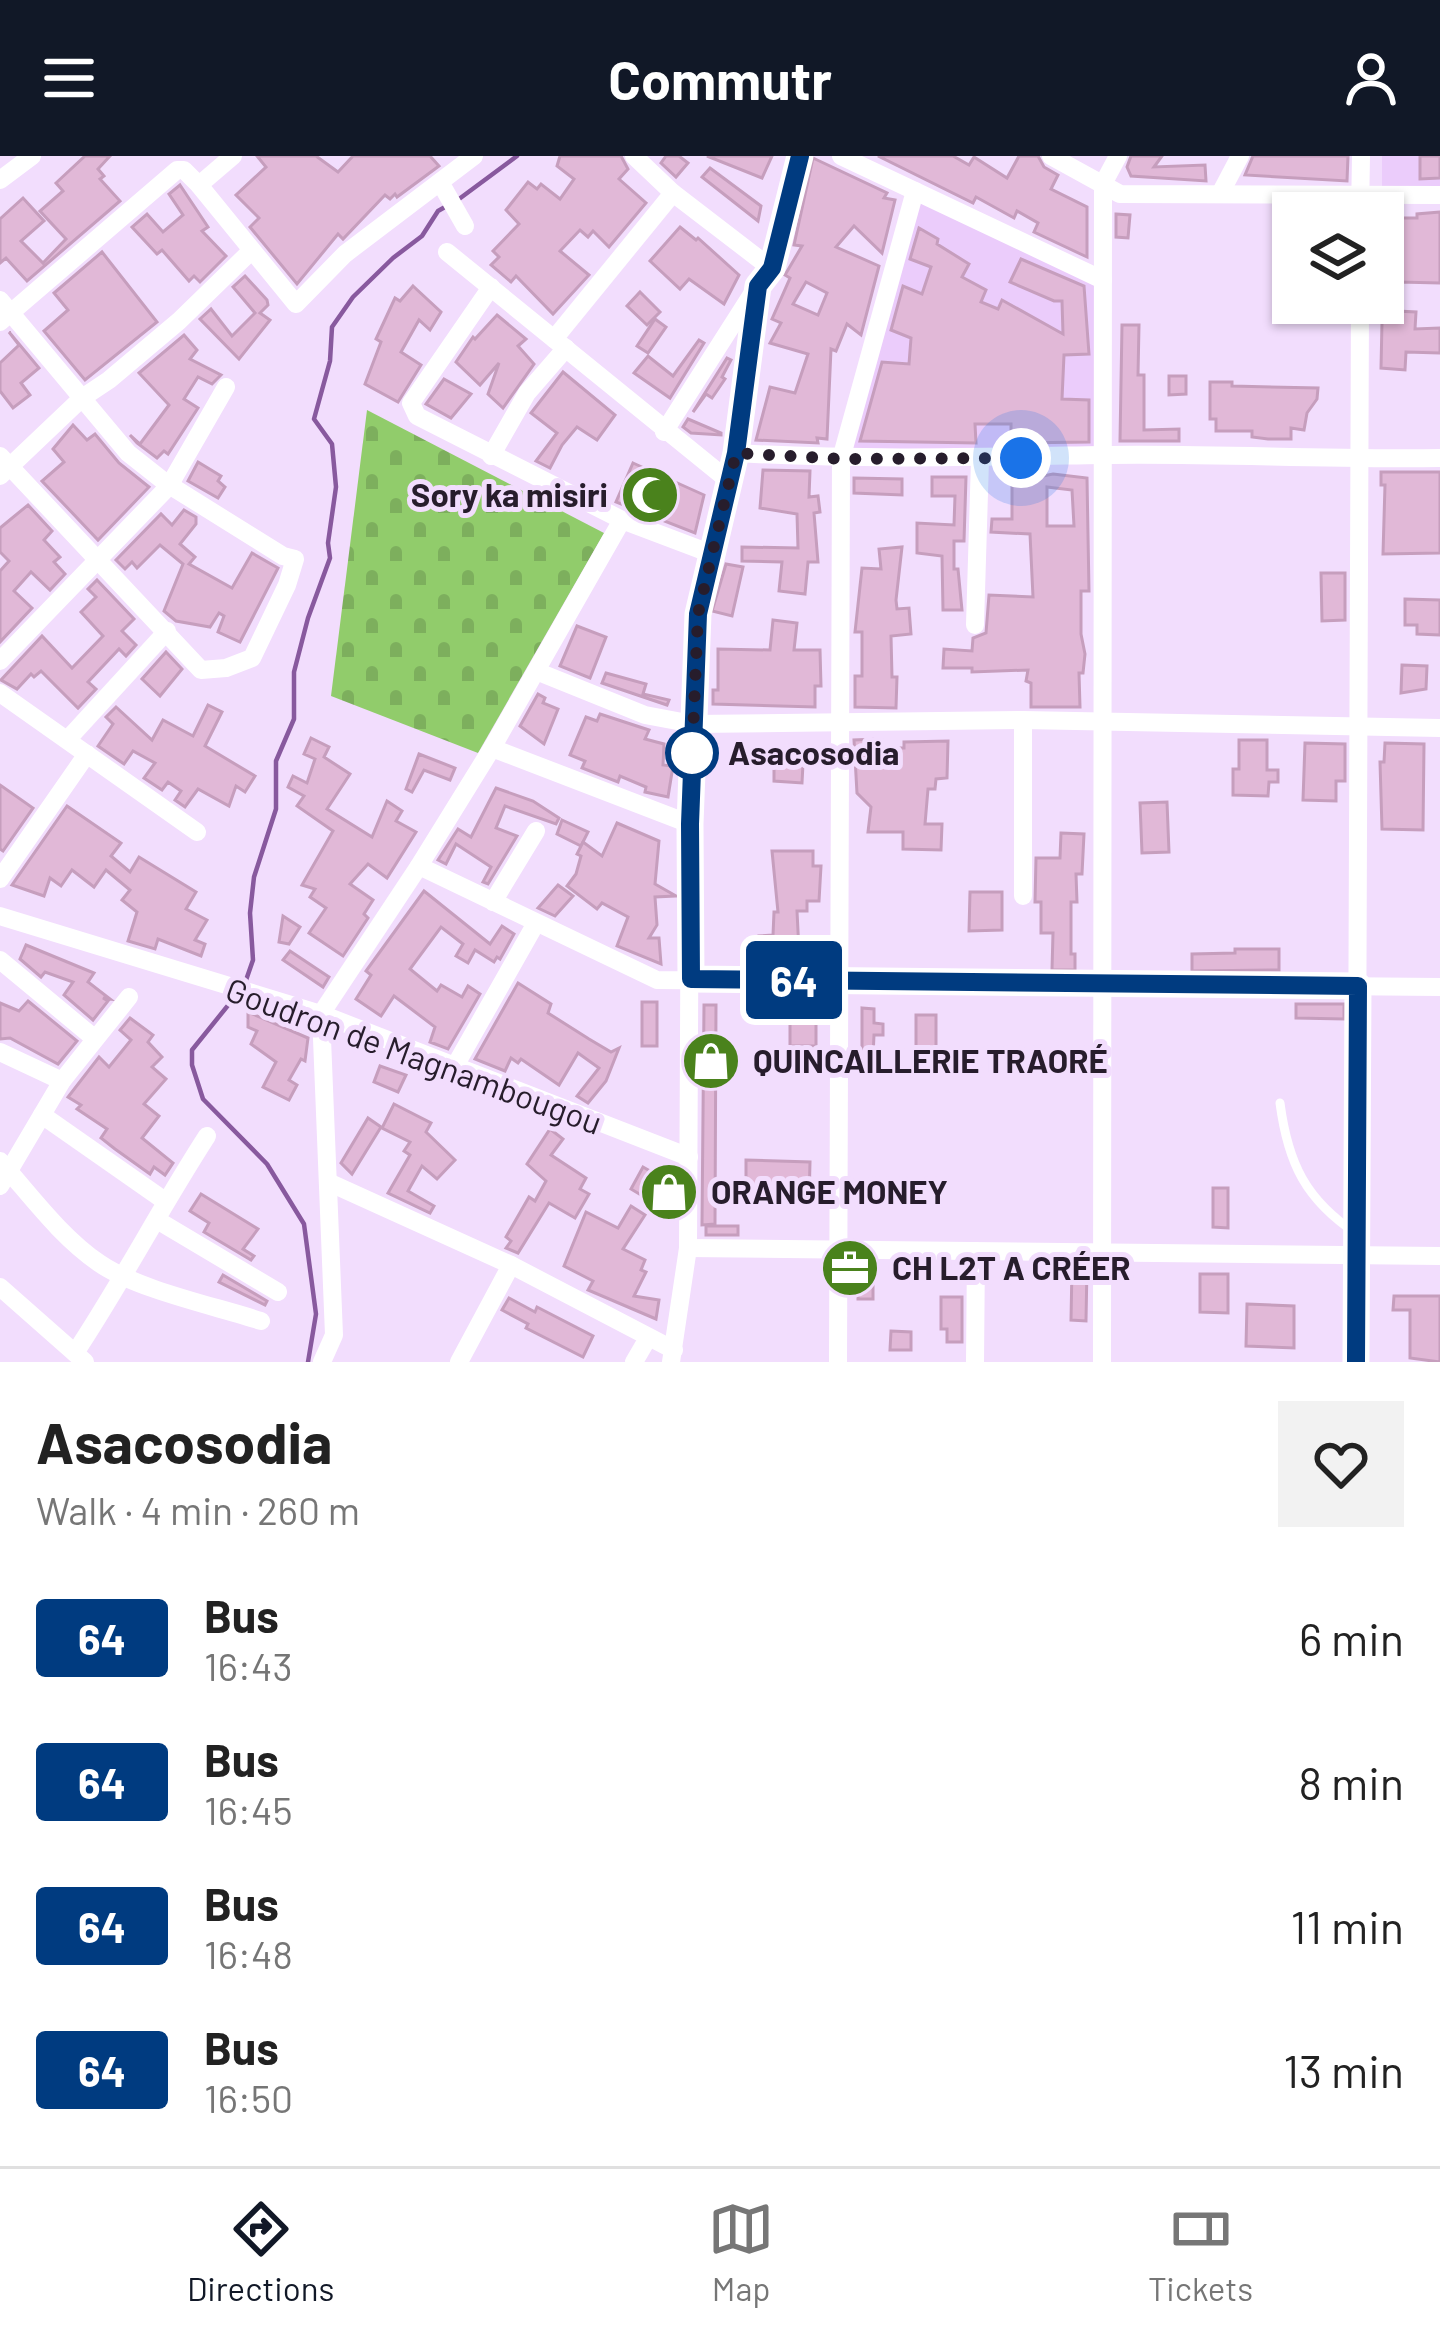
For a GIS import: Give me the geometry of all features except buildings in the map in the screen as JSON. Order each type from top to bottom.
[{"type":"street","points":[[0,180],[32,156]]},
{"type":"street","points":[[199,185],[233,156]]},
{"type":"street","points":[[634,156],[673,193],[772,268]]},
{"type":"street","points":[[664,432],[772,268],[800,156]]},
{"type":"street","points":[[842,156],[1103,280]]},
{"type":"street","points":[[1051,156],[1120,194],[1272,198]]},
{"type":"street","points":[[1102,1362],[1103,184],[1118,156]]},
{"type":"street","points":[[1220,194],[1240,156]]},
{"type":"street","points":[[1360,156],[1360,192]]},
{"type":"street","points":[[251,251],[179,321],[82,398],[3,466],[201,670],[226,668],[252,658],[295,559],[169,486],[128,453],[82,398],[4,311],[171,173],[184,170],[199,185],[251,251],[291,303],[300,304],[346,254],[442,185],[464,159]]},
{"type":"street","points":[[442,185],[461,218]]},
{"type":"street","points":[[838,1362],[841,459],[915,191]]},
{"type":"street","points":[[491,456],[560,343],[673,193]]},
{"type":"street","points":[[1404,199],[1440,195]]},
{"type":"street","points":[[447,252],[729,482]]},
{"type":"street","points":[[328,1182],[511,1265],[649,1338],[672,1356],[688,1248],[690,824],[698,614],[736,453],[758,286]]},
{"type":"street","points":[[491,287],[411,403],[417,416],[622,520],[712,554]]},
{"type":"street","points":[[1357,1362],[1360,324]]},
{"type":"street","points":[[0,661],[169,486],[226,387]]},
{"type":"street","points":[[736,453],[980,460],[1103,455],[1440,458]]},
{"type":"street","points":[[974,625],[980,460]]},
{"type":"street","points":[[322,1362],[334,1335],[321,1014],[491,748],[622,520]]},
{"type":"street","points":[[68,739],[167,631]]},
{"type":"street","points":[[536,671],[645,715],[693,724],[1023,720],[1440,728]]},
{"type":"street","points":[[0,693],[197,832]]},
{"type":"street","points":[[1023,720],[1023,896]]},
{"type":"street","points":[[491,748],[690,824]]},
{"type":"street","points":[[3,864],[87,754]]},
{"type":"street","points":[[493,902],[536,831]]},
{"type":"street","points":[[418,866],[657,980],[1440,987]]},
{"type":"street","name":"Goudron de Magnambougou","points":[[0,916],[321,1014],[689,1157]]},
{"type":"street","points":[[454,1066],[536,923]]},
{"type":"street","points":[[0,960],[94,1038]]},
{"type":"street","points":[[129,997],[62,1081],[3,1173],[76,1245],[125,1277],[261,1321]]},
{"type":"street","points":[[0,1052],[62,1081]]},
{"type":"street","points":[[42,1115],[161,1210],[278,1292]]},
{"type":"street","points":[[0,1287],[80,1357],[207,1136]]},
{"type":"street","points":[[688,1248],[1440,1256]]},
{"type":"street","points":[[976,1251],[976,1362]]},
{"type":"street","points":[[459,1362],[511,1265]]},
{"type":"street","points":[[634,1362],[649,1338]]},
{"type":"lane","points":[[1280,1103],[1284,1135],[1303,1181],[1325,1213],[1357,1234]]},
{"type":"shaded area","points":[[1382,156],[1440,156],[1440,187],[1382,187]]},
{"type":"shaded area","points":[[918,198],[1100,280],[1099,454],[844,456]]},
{"type":"green space","points":[[367,410],[604,533],[478,753],[331,696]]},
{"type":"waterway","points":[[455,202],[517,156]]},
{"type":"waterway","points":[[245,983],[253,960],[254,877],[276,809],[276,761],[294,719],[294,672],[330,558],[336,487],[332,444],[314,419],[330,361],[332,327],[353,297],[422,236],[445,207]]},
{"type":"waterway","points":[[238,993],[192,1050],[192,1065],[203,1099],[267,1164],[304,1224],[316,1314],[308,1362]]},
{"type":"bus line","name":"64","points":[[800,156],[772,268],[758,286],[736,453],[698,614],[690,824],[691,979],[1358,986],[1356,1362]]},
{"type":"place","name":"Sory ka misiri","points":[[650,495]]},
{"type":"place","name":"Asacosodia","points":[[692,753]]},
{"type":"place","name":"QUINCAILLERIE TRAORÉ","points":[[711,1061]]},
{"type":"place","name":"ORANGE MONEY","points":[[669,1192]]},
{"type":"place","name":"CH L2T A CRÉER","points":[[850,1268]]},
{"type":"route","points":[[692,753],[692,757],[698,614],[736,453],[841,459],[1021,458]]}]
